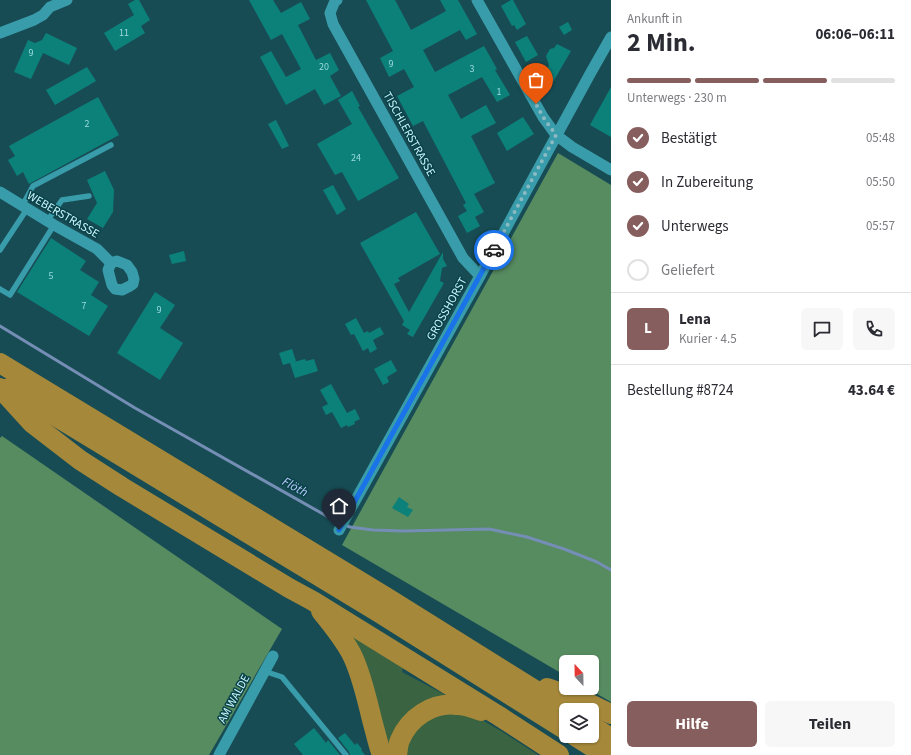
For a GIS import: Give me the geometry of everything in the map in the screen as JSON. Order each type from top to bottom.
[{"type":"highway","points":[[0,363],[280,532],[559,705]]},
{"type":"highway","points":[[0,383],[358,600],[559,726]]},
{"type":"highway","points":[[0,388],[32,423],[80,460],[122,487],[313,601],[499,716],[559,755]]},
{"type":"highway","points":[[313,601],[342,638],[352,655],[361,676],[382,755]]},
{"type":"highway","points":[[514,676],[584,701],[611,714]]},
{"type":"highway","points":[[397,755],[399,741],[405,729],[415,718],[427,710],[443,705],[456,704],[499,716]]},
{"type":"highway","points":[[599,730],[611,738]]},
{"type":"highway","points":[[586,743],[605,755]]},
{"type":"street","points":[[0,33],[43,15],[48,3],[68,0]]},
{"type":"street","name":"TISCHLERSTRASSE","points":[[337,0],[335,1],[330,13],[333,24],[463,258],[480,276]]},
{"type":"street","points":[[477,0],[543,117],[556,135],[572,147],[611,170]]},
{"type":"street","name":"GROSSHORST","points":[[340,529],[611,37]]},
{"type":"street","name":"WEBERSTRASSE","points":[[0,192],[50,223],[97,249],[111,263]]},
{"type":"street","name":"AM WALDE","points":[[219,755],[273,656]]},
{"type":"lane","points":[[0,250],[24,207],[33,186],[111,145]]},
{"type":"lane","points":[[0,289],[10,295],[62,200],[89,196]]},
{"type":"lane","points":[[264,671],[282,677],[346,755]]},
{"type":"green space","points":[[558,153],[611,185],[611,702],[599,695],[599,655],[559,655],[559,672],[342,545]]},
{"type":"green space","points":[[2,436],[282,629],[209,755],[0,755],[0,438]]},
{"type":"green space","points":[[337,624],[404,665],[402,672],[453,699],[442,700],[393,755]]},
{"type":"green space","points":[[470,713],[538,755],[403,755],[410,733],[430,715]]},
{"type":"building","points":[[135,0],[139,0],[150,20],[141,26],[145,33],[115,51],[104,33],[134,15],[128,4]]},
{"type":"building","points":[[249,0],[273,0],[281,13],[301,2],[310,19],[298,25],[316,60],[330,53],[339,70],[330,76],[341,96],[324,105],[315,89],[286,105],[260,57],[271,51],[286,77],[301,69],[282,34],[271,40]]},
{"type":"building","points":[[366,0],[395,0],[411,30],[446,11],[440,0],[458,0],[477,34],[466,40],[460,30],[423,50],[435,72],[484,46],[497,69],[495,70],[510,95],[497,102],[482,77],[448,95],[461,119],[486,105],[496,123],[471,136],[495,183],[474,194],[484,212],[475,217],[480,226],[467,233],[458,216],[467,211],[463,205],[466,203],[423,121],[413,126],[397,96],[414,87],[404,69],[389,77],[380,58],[393,51]]},
{"type":"building","points":[[513,0],[526,24],[517,30],[514,25],[512,26],[501,6]]},
{"type":"building","points":[[568,22],[572,30],[564,35],[559,27]]},
{"type":"building","points":[[46,33],[77,48],[69,65],[43,53],[31,79],[14,72],[28,40],[35,43],[42,40]]},
{"type":"building","points":[[527,36],[538,55],[526,62],[515,42]]},
{"type":"building","points":[[557,44],[571,51],[553,82],[543,76],[549,65],[546,56],[550,49],[554,48]]},
{"type":"building","points":[[87,67],[96,81],[55,105],[46,90]]},
{"type":"building","points":[[611,87],[611,137],[590,125]]},
{"type":"building","points":[[352,91],[360,106],[358,107],[399,178],[358,201],[342,172],[335,175],[317,144],[352,124],[338,100]]},
{"type":"building","points":[[98,97],[119,135],[29,184],[23,172],[17,176],[8,160],[15,156],[9,146]]},
{"type":"building","points":[[523,117],[534,134],[507,151],[497,133]]},
{"type":"building","points":[[276,120],[289,146],[282,149],[268,124]]},
{"type":"building","points":[[105,171],[114,190],[113,212],[103,228],[87,219],[97,203],[87,180]]},
{"type":"building","points":[[333,185],[346,209],[337,215],[323,190]]},
{"type":"building","points":[[416,212],[440,254],[398,278],[400,281],[394,284],[409,312],[443,252],[443,259],[447,266],[442,268],[440,281],[444,283],[413,337],[407,334],[410,330],[402,325],[404,321],[360,243]]},
{"type":"building","points":[[51,238],[86,261],[80,270],[99,282],[91,295],[108,306],[89,336],[17,292]]},
{"type":"building","points":[[184,251],[186,261],[172,264],[169,255]]},
{"type":"building","points":[[155,292],[175,305],[160,328],[183,343],[160,380],[117,353]]},
{"type":"building","points":[[356,318],[364,333],[368,331],[369,333],[380,327],[384,334],[373,340],[377,349],[370,353],[368,348],[363,351],[354,334],[351,335],[345,324]]},
{"type":"building","points":[[292,349],[296,361],[294,362],[305,359],[306,361],[314,359],[318,371],[295,378],[290,363],[283,365],[279,353]]},
{"type":"building","points":[[391,360],[397,371],[387,377],[389,382],[383,385],[374,369]]},
{"type":"building","points":[[331,384],[347,413],[355,409],[360,419],[354,422],[355,424],[348,427],[347,425],[341,428],[332,412],[326,415],[322,407],[328,404],[320,390]]},
{"type":"building","points":[[399,497],[409,504],[407,507],[413,510],[408,517],[392,508]]},
{"type":"building","points":[[314,728],[326,743],[328,740],[340,755],[303,755],[294,744]]},
{"type":"building","points":[[345,733],[355,745],[357,743],[365,755],[350,755],[338,738]]},
{"type":"waterway","name":"Flöth","points":[[0,326],[135,408],[339,523]]},
{"type":"waterway","name":"Flöth","points":[[345,525],[373,530],[403,531],[489,529],[527,537],[564,549],[597,562],[611,570]]},
{"type":"way so far","points":[[494,250],[556,135],[536,104]]},
{"type":"route","points":[[339,530],[494,250]]}]
